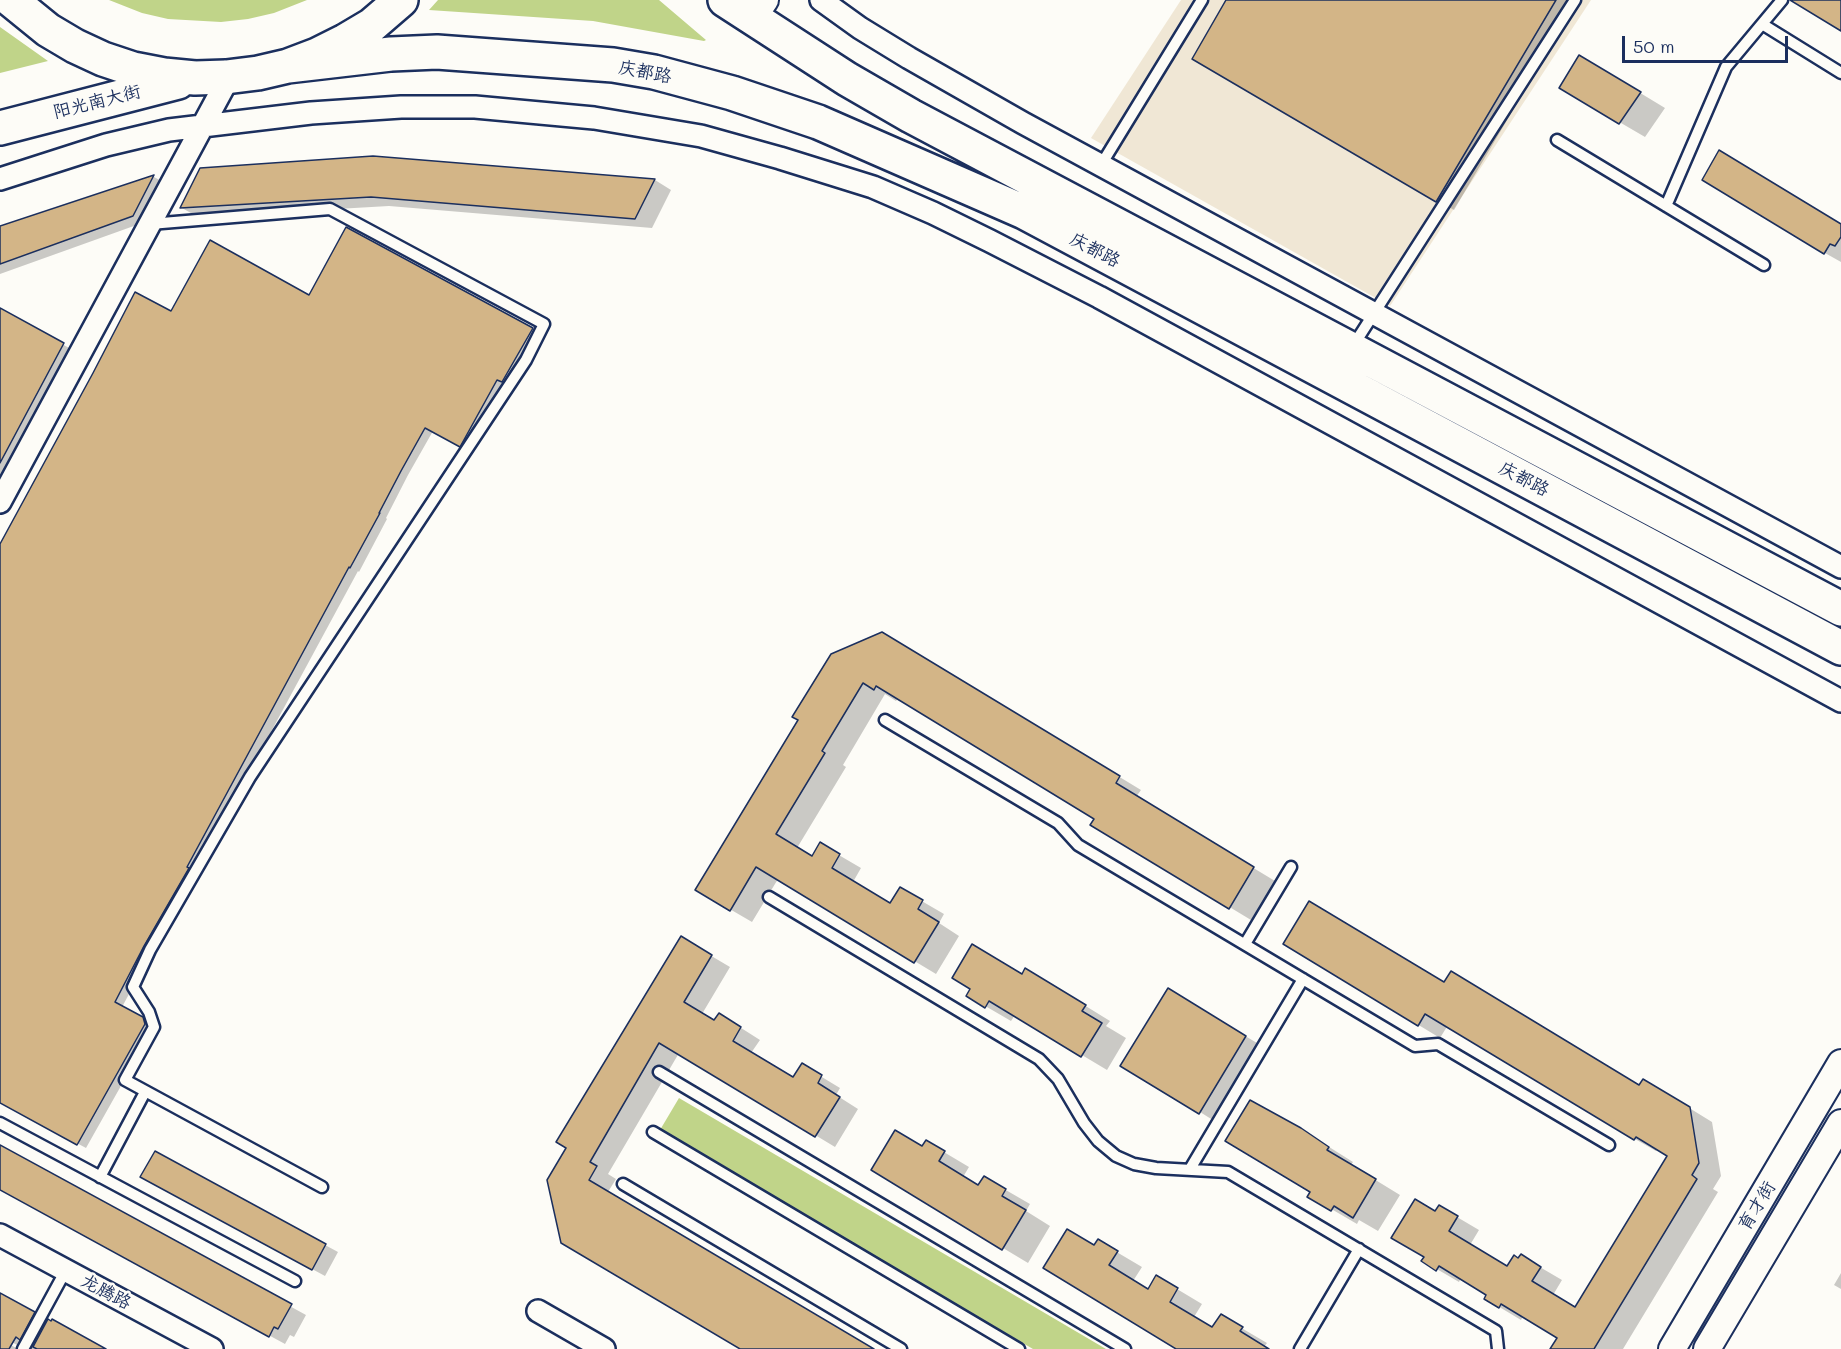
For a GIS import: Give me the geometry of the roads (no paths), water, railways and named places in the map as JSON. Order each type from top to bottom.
[{"type":"highway","points":[[11,0],[48,30],[103,59],[143,71],[195,78],[229,77],[288,66],[345,41],[372,25],[401,0]]},
{"type":"highway","name":"庆都路","points":[[725,0],[759,9],[847,79],[911,116],[1841,609]]},
{"type":"highway","name":"庆都路","points":[[288,66],[392,54],[437,52],[613,65],[654,72],[732,93],[818,122],[1024,212],[1841,648]]},
{"type":"highway","name":"阳光南大街","points":[[0,128],[195,78]]},
{"type":"street","points":[[821,0],[860,28],[909,58],[1101,165],[1841,567]]},
{"type":"street","points":[[0,502],[229,77]]},
{"type":"street","points":[[0,179],[106,145],[169,130],[311,113],[400,107],[475,107],[594,118],[701,136],[780,158],[873,187],[933,213],[1099,297],[1841,701]]},
{"type":"street","name":"育才街","points":[[1672,1349],[1841,1064]]},
{"type":"street","name":"育才街","points":[[1707,1349],[1841,1123]]},
{"type":"street","name":"龙腾路","points":[[0,1234],[212,1349]]},
{"type":"street","points":[[538,1311],[604,1349]]},
{"type":"lane","points":[[1101,165],[1202,0]]},
{"type":"lane","points":[[1350,350],[1575,0]]},
{"type":"lane","points":[[1666,206],[1726,68],[1782,0]]},
{"type":"lane","points":[[1762,24],[1841,73]]},
{"type":"lane","points":[[1557,140],[1764,265]]},
{"type":"lane","points":[[150,225],[330,209],[544,324],[526,360],[250,777],[150,950],[133,987],[149,1012],[154,1027],[125,1080],[322,1187]]},
{"type":"lane","points":[[885,720],[1058,823],[1078,845],[1415,1046],[1437,1044],[1609,1145]]},
{"type":"lane","points":[[1245,944],[1291,867]]},
{"type":"lane","points":[[769,897],[1039,1059],[1058,1079],[1084,1124],[1098,1141],[1116,1156],[1134,1164],[1156,1168],[1228,1172],[1496,1330],[1498,1349]]},
{"type":"lane","points":[[1190,1169],[1303,979]]},
{"type":"lane","points":[[658,1072],[1125,1349]]},
{"type":"lane","points":[[100,1177],[146,1092]]},
{"type":"lane","points":[[0,1123],[295,1281]]},
{"type":"lane","points":[[652,1132],[1015,1348]]},
{"type":"lane","points":[[622,1184],[901,1349]]},
{"type":"lane","points":[[1300,1349],[1359,1250]]},
{"type":"lane","points":[[23,1349],[66,1270]]}]
